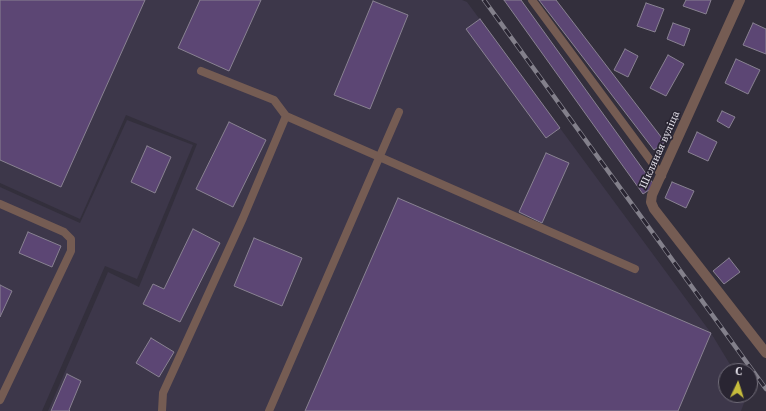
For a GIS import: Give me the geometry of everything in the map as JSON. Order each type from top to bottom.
[{"type":"street","name":"Шкляная вуліца","points":[[740,0],[662,176],[652,195],[651,202],[654,209],[766,353]]},
{"type":"lane","points":[[532,0],[662,176]]},
{"type":"lane","points":[[201,71],[274,100],[286,116],[635,269]]},
{"type":"lane","points":[[269,411],[399,112]]},
{"type":"lane","points":[[162,411],[163,393],[243,218],[286,116]]},
{"type":"lane","points":[[0,204],[64,232],[71,239],[71,251],[0,400]]},
{"type":"shaded area","points":[[0,0],[462,0],[467,2],[711,333],[729,363],[718,363],[718,403],[744,403],[741,411],[48,411],[108,272],[139,287],[197,144],[126,115],[80,219],[0,183]]},
{"type":"shaded area","points":[[127,120],[193,145],[137,279],[105,266],[42,411],[0,411],[0,187],[80,223]]},
{"type":"building","points":[[0,0],[145,0],[61,187],[0,160]]},
{"type":"building","points":[[200,0],[261,0],[229,71],[178,48]]},
{"type":"building","points":[[504,0],[521,0],[655,186],[643,194]]},
{"type":"building","points":[[539,0],[556,0],[665,142],[654,150]]},
{"type":"building","points":[[686,0],[711,0],[706,14],[683,6]]},
{"type":"building","points":[[373,1],[408,15],[370,109],[334,95]]},
{"type":"building","points":[[646,3],[664,9],[655,32],[637,26]]},
{"type":"building","points":[[480,19],[560,128],[546,138],[466,29]]},
{"type":"building","points":[[673,23],[690,29],[684,46],[667,39]]},
{"type":"building","points":[[753,23],[766,29],[766,54],[743,45]]},
{"type":"building","points":[[625,49],[638,56],[628,77],[614,70]]},
{"type":"building","points":[[668,55],[684,64],[666,96],[650,88]]},
{"type":"building","points":[[736,59],[760,70],[748,94],[725,83]]},
{"type":"building","points":[[722,111],[735,117],[729,128],[717,121]]},
{"type":"building","points":[[229,122],[266,140],[233,207],[196,189]]},
{"type":"building","points":[[697,132],[717,142],[708,161],[688,152]]},
{"type":"building","points":[[147,146],[171,157],[155,193],[131,182]]},
{"type":"building","points":[[546,153],[569,163],[542,223],[519,212]]},
{"type":"building","points":[[672,182],[694,191],[686,208],[665,198]]},
{"type":"building","points":[[398,198],[711,333],[678,411],[305,411]]},
{"type":"building","points":[[193,229],[220,243],[180,322],[143,304],[153,284],[164,289]]},
{"type":"building","points":[[28,232],[61,246],[52,267],[19,253]]},
{"type":"building","points":[[254,238],[302,258],[282,306],[234,286]]},
{"type":"building","points":[[729,258],[740,272],[724,284],[713,271]]},
{"type":"building","points":[[0,285],[12,291],[0,317]]},
{"type":"building","points":[[151,338],[174,352],[159,377],[136,363]]},
{"type":"building","points":[[67,374],[81,381],[69,410],[70,411],[51,411]]},
{"type":"railway","points":[[484,0],[766,389]]}]
